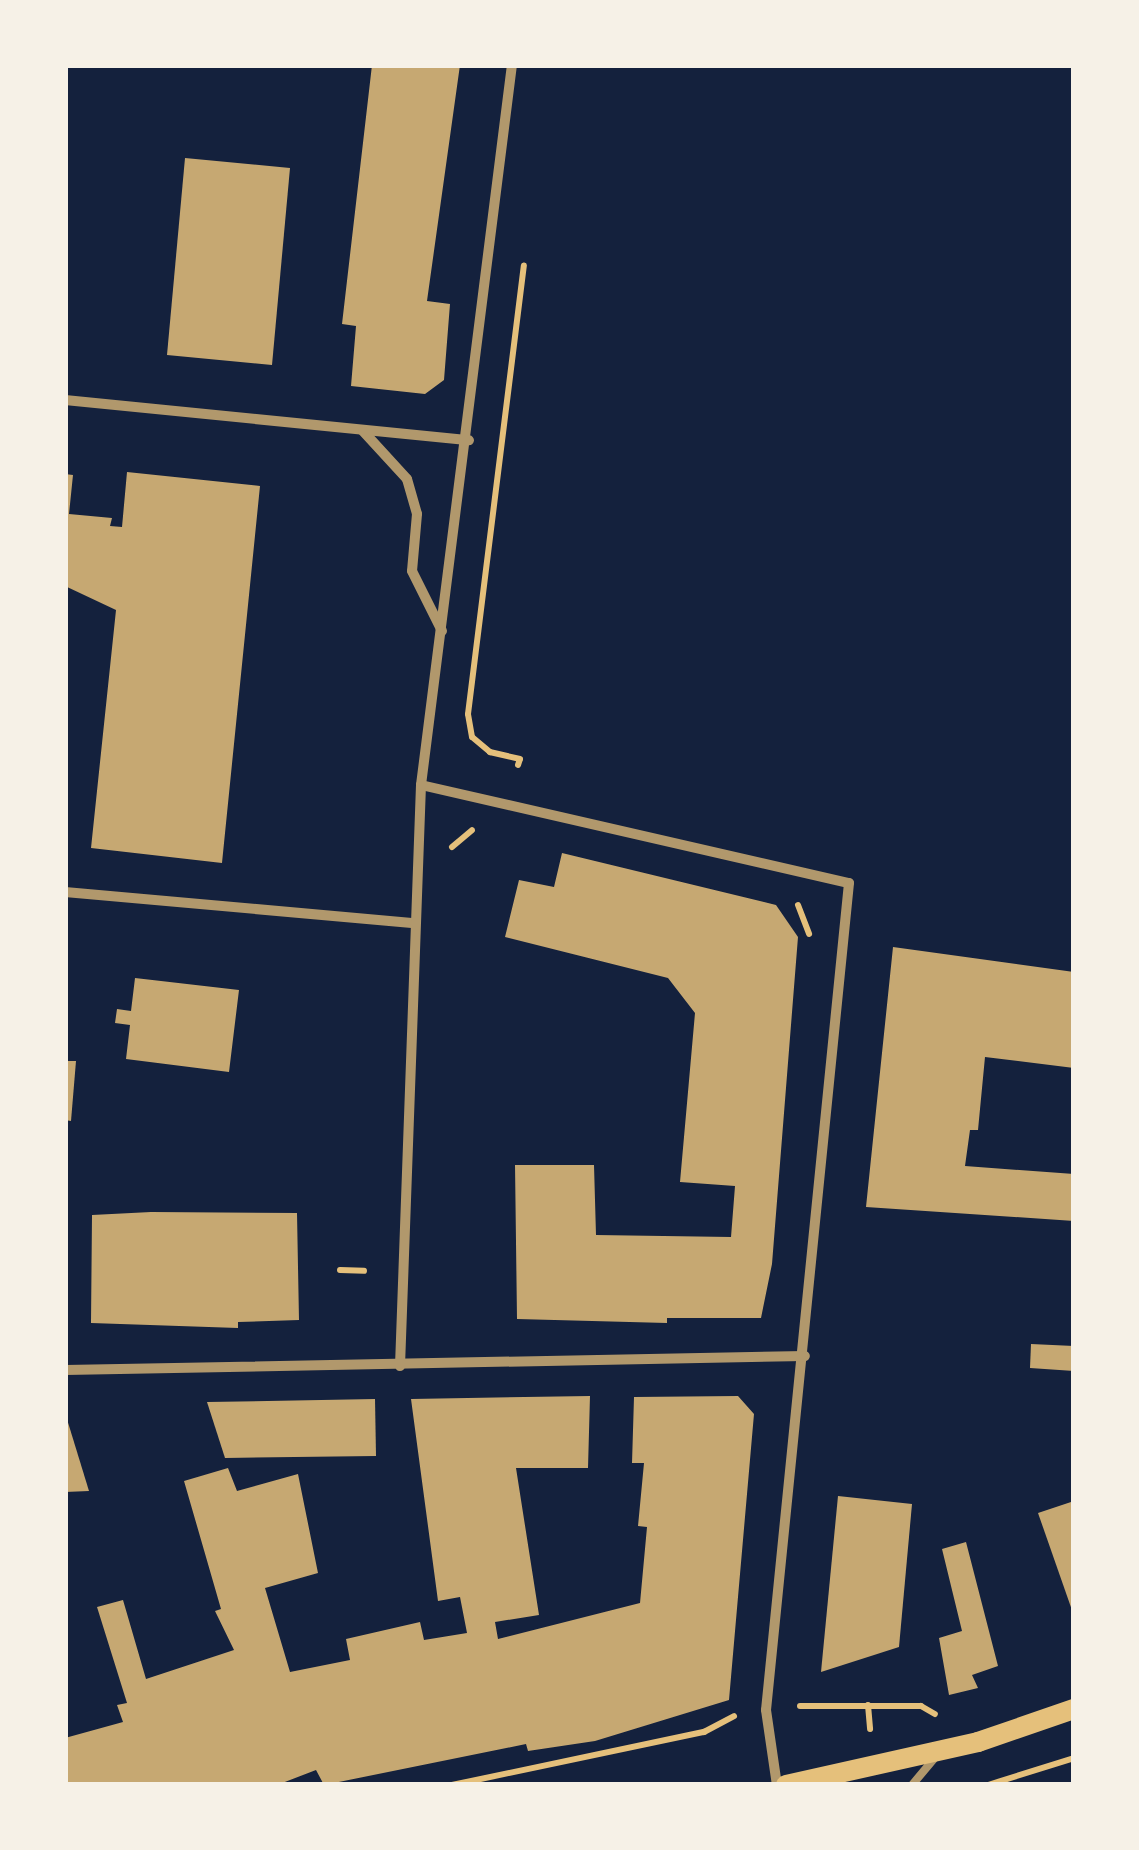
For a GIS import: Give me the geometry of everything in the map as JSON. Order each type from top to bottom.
[{"type":"main road","points":[[786,1785],[943,1751],[1074,1709]]},
{"type":"street","points":[[400,1366],[422,785],[512,65]]},
{"type":"street","points":[[65,400],[468,440]]},
{"type":"street","points":[[362,430],[407,479],[417,514],[412,572],[442,631]]},
{"type":"street","points":[[422,785],[849,883],[805,1356],[766,1710],[778,1785]]},
{"type":"street","points":[[65,892],[415,923]]},
{"type":"street","points":[[65,1370],[805,1356]]},
{"type":"lane","points":[[912,1785],[943,1751]]},
{"type":"path","points":[[518,766],[520,759],[490,752],[472,737],[468,714],[525,252]]},
{"type":"path","points":[[450,863],[460,835],[488,830]]},
{"type":"path","points":[[790,896],[804,911],[807,954]]},
{"type":"path","points":[[340,1270],[364,1271]]},
{"type":"path","points":[[806,1706],[922,1706]]},
{"type":"path","points":[[452,1785],[704,1732],[738,1712]]},
{"type":"path","points":[[988,1785],[1074,1758]]},
{"type":"building","points":[[372,65],[460,65],[427,301],[450,304],[444,380],[425,394],[351,386],[356,326],[342,324]]},
{"type":"building","points":[[185,158],[290,168],[272,365],[167,355]]},
{"type":"building","points":[[127,472],[260,486],[222,863],[91,848],[116,610],[65,586],[65,474],[73,475],[69,514],[112,518],[110,526],[122,527]]},
{"type":"building","points":[[562,853],[776,905],[798,937],[772,1264],[761,1318],[667,1318],[667,1323],[517,1319],[515,1165],[594,1165],[596,1235],[731,1237],[735,1186],[680,1182],[695,1013],[668,978],[505,937],[519,880],[554,887]]},
{"type":"building","points":[[893,947],[1074,972],[1074,1068],[985,1057],[978,1130],[970,1130],[965,1166],[1074,1174],[1074,1221],[866,1207]]},
{"type":"building","points":[[135,978],[239,990],[229,1072],[126,1059],[130,1025],[115,1023],[117,1009],[131,1011]]},
{"type":"building","points":[[65,1061],[76,1061],[71,1121],[65,1120]]},
{"type":"building","points":[[297,1213],[299,1320],[238,1322],[238,1328],[91,1323],[92,1215]]},
{"type":"building","points":[[1031,1344],[1074,1346],[1074,1371],[1030,1368]]},
{"type":"building","points":[[590,1396],[588,1468],[516,1468],[539,1615],[495,1622],[498,1639],[640,1603],[647,1527],[638,1526],[644,1463],[632,1463],[634,1397],[738,1396],[754,1414],[729,1700],[595,1741],[528,1751],[526,1744],[324,1785],[316,1770],[277,1785],[65,1785],[65,1738],[123,1722],[117,1705],[127,1703],[97,1607],[123,1600],[146,1679],[234,1650],[215,1611],[221,1609],[184,1481],[228,1468],[237,1491],[298,1474],[318,1573],[265,1588],[290,1672],[350,1660],[346,1639],[420,1622],[424,1640],[467,1633],[460,1597],[438,1601],[411,1399]]},
{"type":"building","points":[[375,1399],[376,1456],[225,1458],[207,1402]]},
{"type":"building","points":[[66,1416],[89,1491],[65,1492]]},
{"type":"building","points":[[838,1496],[912,1504],[899,1647],[821,1672]]},
{"type":"building","points":[[1074,1501],[1074,1613],[1073,1613],[1038,1513]]},
{"type":"building","points":[[966,1542],[998,1666],[972,1675],[978,1688],[949,1695],[939,1638],[962,1631],[942,1549]]}]
